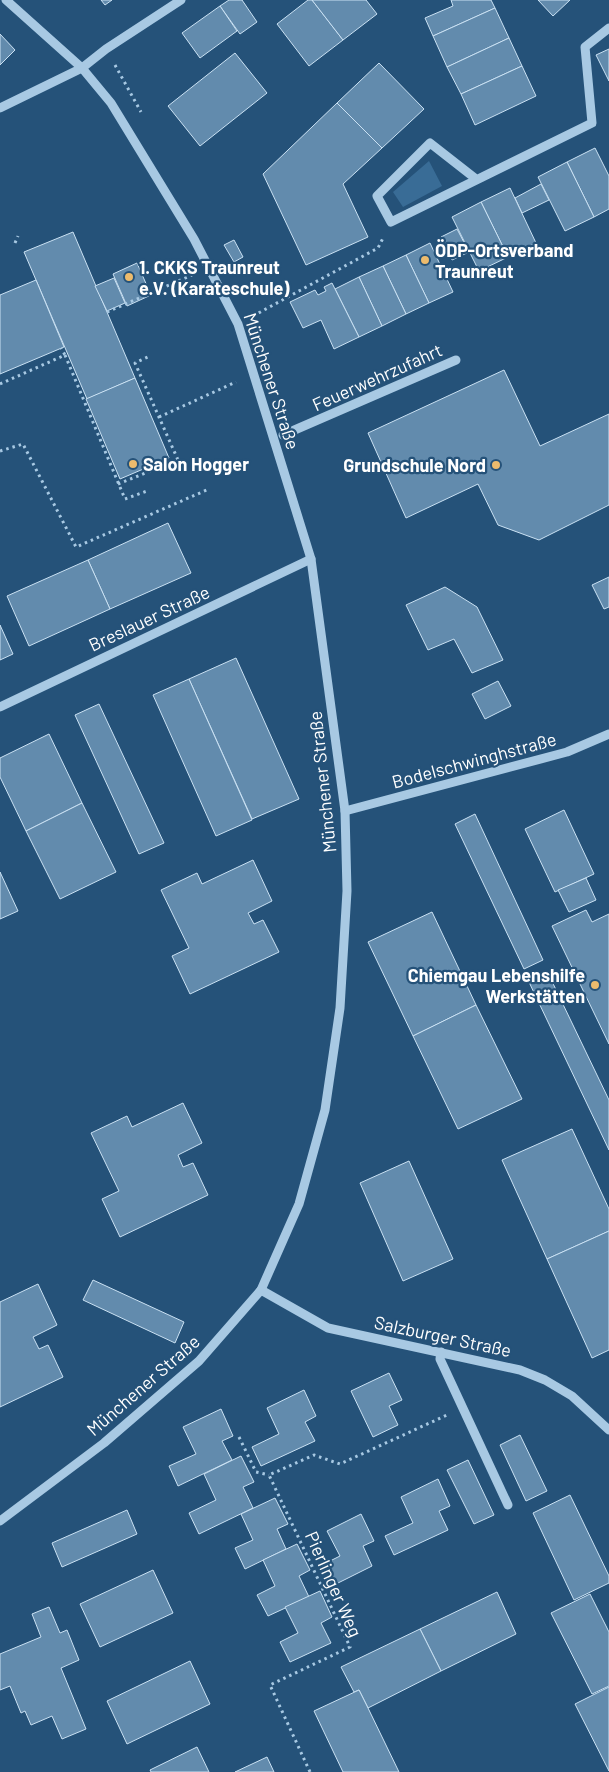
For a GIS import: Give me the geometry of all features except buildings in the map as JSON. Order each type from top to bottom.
[{"type":"street","name":"Münchener Straße","points":[[0,1521],[104,1443],[199,1361],[261,1290],[299,1204],[325,1110],[340,1008],[347,891],[345,811],[312,559],[238,324],[194,239],[112,103],[82,68],[6,0]]},
{"type":"street","points":[[0,108],[82,68],[106,49],[181,0]]},
{"type":"street","points":[[476,179],[430,143],[377,196],[391,222],[592,123],[585,47],[609,28]]},
{"type":"street","name":"Feuerwehrzufahrt","points":[[283,435],[456,360]]},
{"type":"street","name":"Breslauer Straße","points":[[0,706],[312,559]]},
{"type":"street","name":"Bodelschwinghstraße","points":[[345,811],[567,752],[609,734]]},
{"type":"street","name":"Salzburger Straße","points":[[261,1290],[328,1328],[520,1370],[545,1380],[572,1396],[609,1430]]},
{"type":"street","points":[[441,1352],[440,1359],[508,1505]]},
{"type":"path","points":[[238,324],[378,248],[391,222]]},
{"type":"path","points":[[15,243],[18,236]]},
{"type":"path","points":[[107,312],[209,268]]},
{"type":"path","points":[[61,348],[124,499],[147,491]]},
{"type":"path","points":[[0,384],[65,355]]},
{"type":"path","points":[[118,484],[178,460],[135,363],[150,356]]},
{"type":"path","points":[[159,417],[254,373]]},
{"type":"path","points":[[0,450],[23,444],[76,546],[210,489]]},
{"type":"path","points":[[269,1475],[314,1455],[340,1464],[463,1408]]},
{"type":"path","name":"Pierlinger Weg","points":[[239,1437],[256,1472],[269,1475],[350,1647],[270,1685],[310,1772]]},
{"type":"shaded area","points":[[429,161],[442,186],[403,207],[393,192]]},
{"type":"place","name":"ÖDP-Ortsverband Traunreut","points":[[425,260]]},
{"type":"place","name":"1. CKKS Traunreut e.V. (Karateschule)","points":[[129,277]]},
{"type":"place","name":"Salon Hogger","points":[[133,464]]},
{"type":"place","name":"Grundschule Nord","points":[[496,465]]},
{"type":"place","name":"Chiemgau Lebenshilfe Werkstätten","points":[[595,985]]}]
